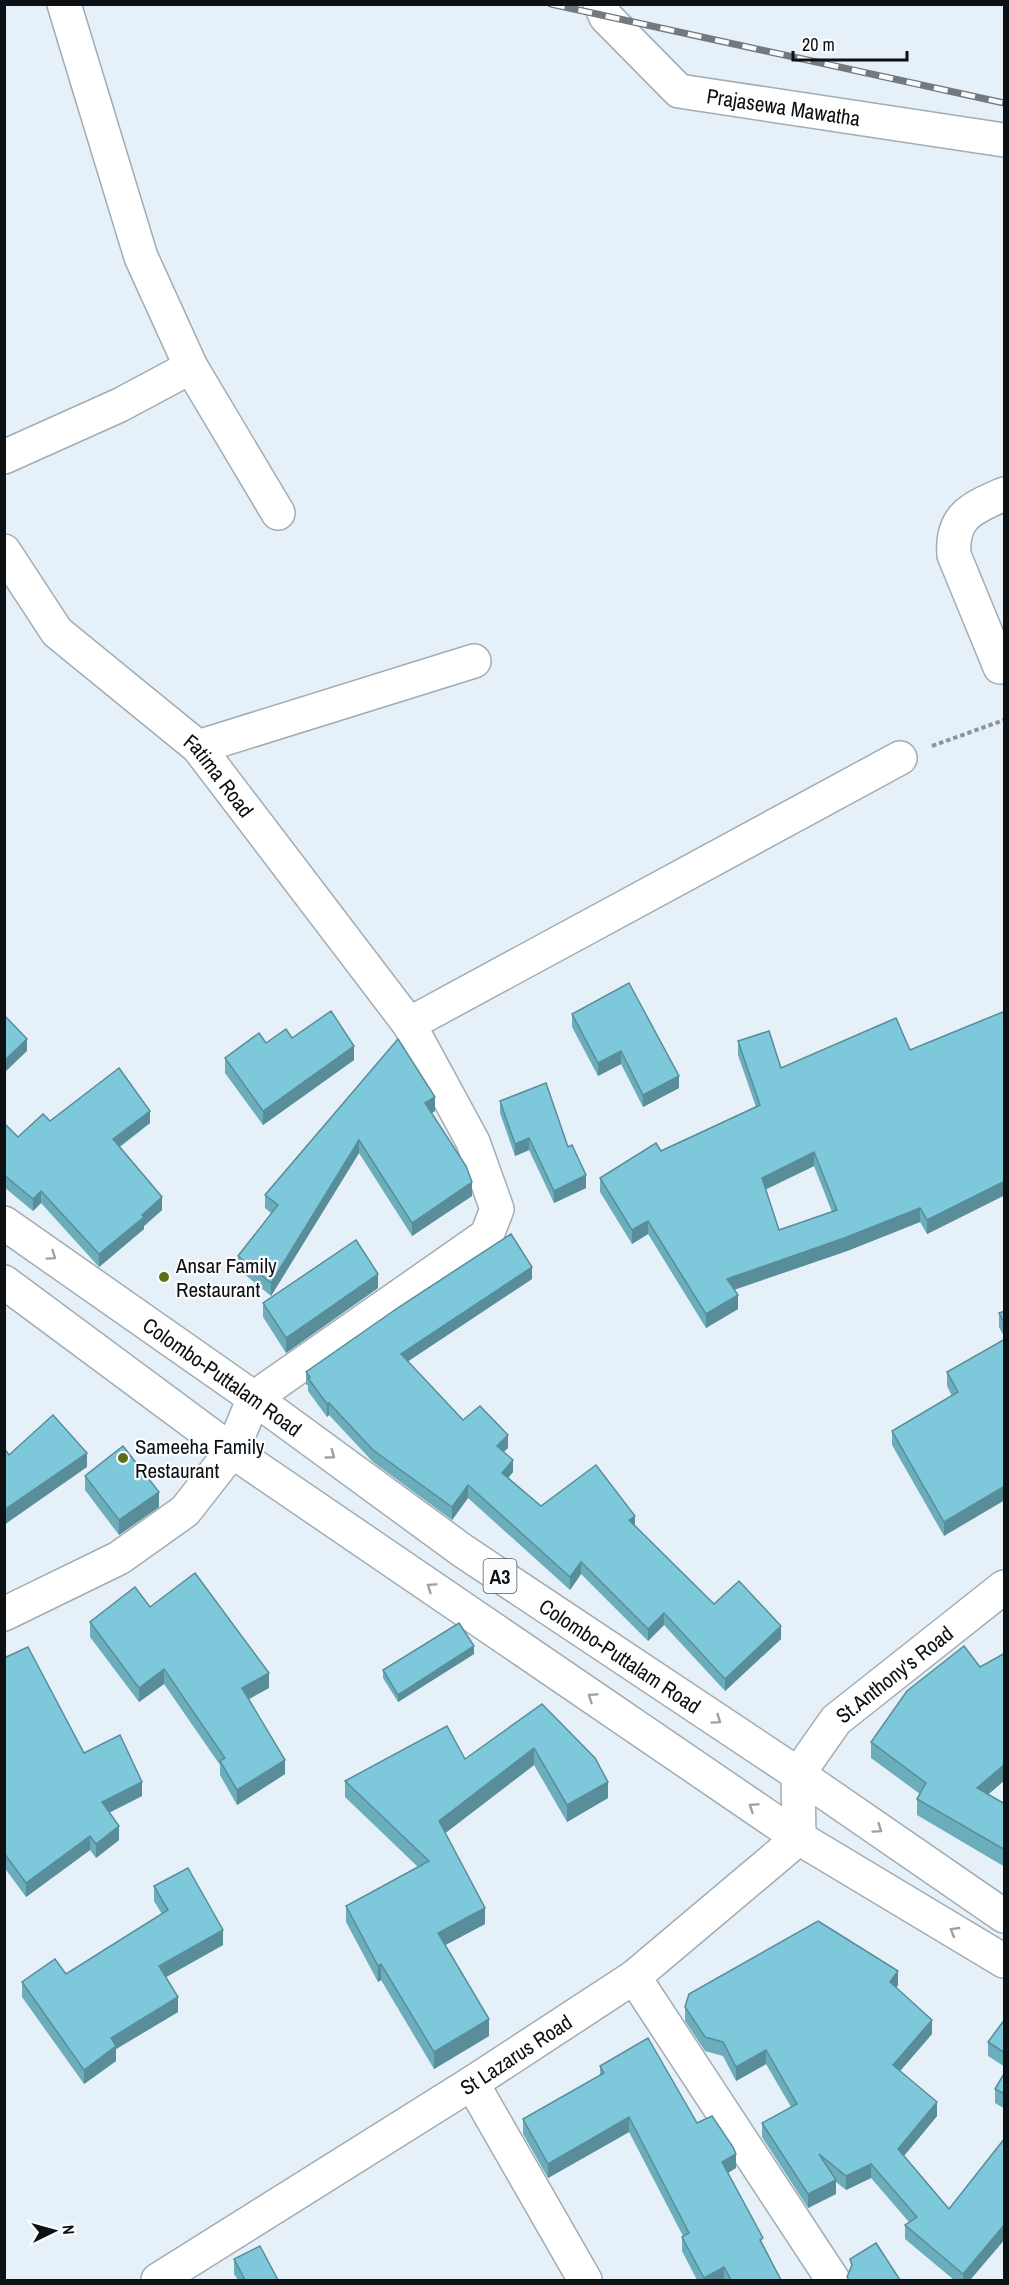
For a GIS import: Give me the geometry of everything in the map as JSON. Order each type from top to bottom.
[{"type":"main road","points":[[64,4],[141,257],[191,367],[278,513]]},
{"type":"main road","name":"Prajasewa Mawatha","points":[[600,4],[606,17],[679,91],[1005,140]]},
{"type":"main road","points":[[4,457],[120,405],[191,367]]},
{"type":"main road","points":[[1000,667],[954,555],[953,538],[957,523],[980,504],[1005,494]]},
{"type":"main road","name":"Fatima Road","points":[[4,551],[57,632],[198,747],[409,1024],[472,1142],[497,1209],[487,1235],[254,1398]]},
{"type":"main road","points":[[198,747],[474,661]]},
{"type":"main road","points":[[409,1024],[900,758]]},
{"type":"main road","name":"Colombo-Puttalam Road","points":[[4,1223],[254,1398],[464,1551],[798,1773],[1005,1916]]},
{"type":"main road","name":"A3","points":[[4,1282],[232,1451],[799,1839],[1005,1961]]},
{"type":"main road","points":[[4,1614],[119,1558],[185,1511],[232,1451],[254,1398]]},
{"type":"main road","name":"St.Anthony's Road","points":[[798,1773],[836,1720],[1005,1587]]},
{"type":"main road","points":[[798,1773],[799,1839]]},
{"type":"main road","name":"St Lazarus Road","points":[[158,2280],[472,2082],[633,1977],[799,1839]]},
{"type":"main road","points":[[633,1977],[833,2280]]},
{"type":"main road","points":[[472,2082],[585,2280]]},
{"type":"path","points":[[900,758],[1005,720]]},
{"type":"building","points":[[629,983],[679,1076],[643,1095],[621,1051],[598,1063],[572,1014]]},
{"type":"building","points":[[331,1011],[354,1046],[263,1111],[225,1058],[259,1033],[266,1043],[286,1029],[292,1038]]},
{"type":"building","points":[[1005,1011],[1005,1181],[927,1220],[920,1208],[847,1237],[727,1279],[738,1295],[706,1314],[648,1221],[632,1230],[600,1178],[656,1143],[661,1151],[760,1105],[738,1041],[769,1031],[781,1068],[896,1018],[910,1050]],"holes":[[[814,1152],[837,1210],[779,1230],[762,1178]]]},
{"type":"building","points":[[4,1015],[27,1039],[4,1061]]},
{"type":"building","points":[[398,1039],[435,1097],[425,1103],[466,1166],[472,1182],[412,1223],[359,1140],[271,1283],[238,1256],[278,1205],[265,1195]]},
{"type":"building","points":[[119,1068],[150,1111],[113,1139],[162,1197],[142,1215],[144,1217],[99,1254],[41,1191],[33,1199],[4,1175],[4,1123],[18,1137],[43,1114],[50,1121]]},
{"type":"building","points":[[546,1083],[568,1147],[572,1145],[586,1175],[554,1191],[529,1138],[515,1144],[500,1101]]},
{"type":"building","points":[[511,1234],[532,1267],[401,1354],[463,1420],[480,1406],[508,1435],[497,1446],[513,1460],[502,1473],[541,1506],[596,1465],[635,1516],[629,1520],[714,1604],[739,1581],[781,1626],[725,1679],[664,1613],[648,1629],[581,1562],[570,1577],[468,1485],[452,1507],[373,1450],[329,1403],[327,1404],[308,1378],[310,1377],[306,1372],[399,1307]]},
{"type":"building","points":[[356,1240],[378,1274],[286,1338],[263,1303]]},
{"type":"building","points":[[1005,1311],[1005,1324],[999,1313]]},
{"type":"building","points":[[1005,1339],[1005,1486],[944,1522],[892,1431],[958,1392],[947,1372]]},
{"type":"building","points":[[53,1415],[87,1453],[4,1510],[4,1448],[9,1455]]},
{"type":"building","points":[[123,1446],[159,1492],[119,1520],[85,1476]]},
{"type":"building","points":[[195,1573],[269,1673],[242,1688],[285,1760],[237,1790],[220,1761],[225,1758],[164,1669],[139,1688],[90,1622],[135,1587],[150,1607]]},
{"type":"building","points":[[459,1623],[474,1646],[398,1695],[383,1670]]},
{"type":"building","points":[[964,1646],[980,1667],[1005,1653],[1005,1764],[977,1788],[1005,1804],[1005,1850],[917,1799],[926,1783],[871,1742],[907,1691]]},
{"type":"building","points":[[28,1647],[84,1753],[120,1735],[142,1782],[102,1802],[119,1826],[96,1844],[90,1836],[26,1883],[4,1853],[4,1658]]},
{"type":"building","points":[[542,1704],[595,1758],[608,1782],[567,1805],[534,1748],[439,1821],[485,1908],[438,1933],[489,2019],[434,2052],[381,1964],[378,1966],[346,1906],[429,1861],[345,1781],[447,1726],[465,1759]]},
{"type":"building","points":[[188,1868],[223,1930],[159,1966],[178,1997],[111,2038],[116,2046],[84,2070],[22,1982],[55,1959],[66,1974],[168,1910],[154,1886]]},
{"type":"building","points":[[818,1921],[898,1971],[890,1982],[932,2020],[893,2065],[937,2102],[898,2149],[949,2209],[1005,2138],[1005,2224],[963,2274],[905,2225],[917,2217],[871,2164],[846,2176],[819,2154],[836,2180],[808,2194],[762,2123],[797,2104],[766,2050],[736,2067],[723,2042],[705,2037],[685,2007],[689,1994]]},
{"type":"building","points":[[1005,2019],[1005,2053],[988,2042]]},
{"type":"building","points":[[648,2038],[697,2123],[712,2116],[733,2147],[736,2154],[722,2162],[763,2238],[760,2240],[781,2280],[731,2280],[724,2267],[704,2278],[682,2237],[689,2233],[629,2117],[548,2164],[523,2119],[604,2073],[600,2066]]},
{"type":"building","points":[[1005,2072],[1005,2094],[995,2089]]},
{"type":"building","points":[[876,2243],[900,2280],[849,2280],[847,2277],[852,2265],[850,2259]]},
{"type":"building","points":[[260,2246],[278,2280],[245,2280],[234,2259]]},
{"type":"railway","points":[[551,4],[1004,103]]},
{"type":"place","name":"Ansar Family Restaurant","points":[[164,1277]]},
{"type":"place","name":"Sameeha Family Restaurant","points":[[123,1458]]}]
